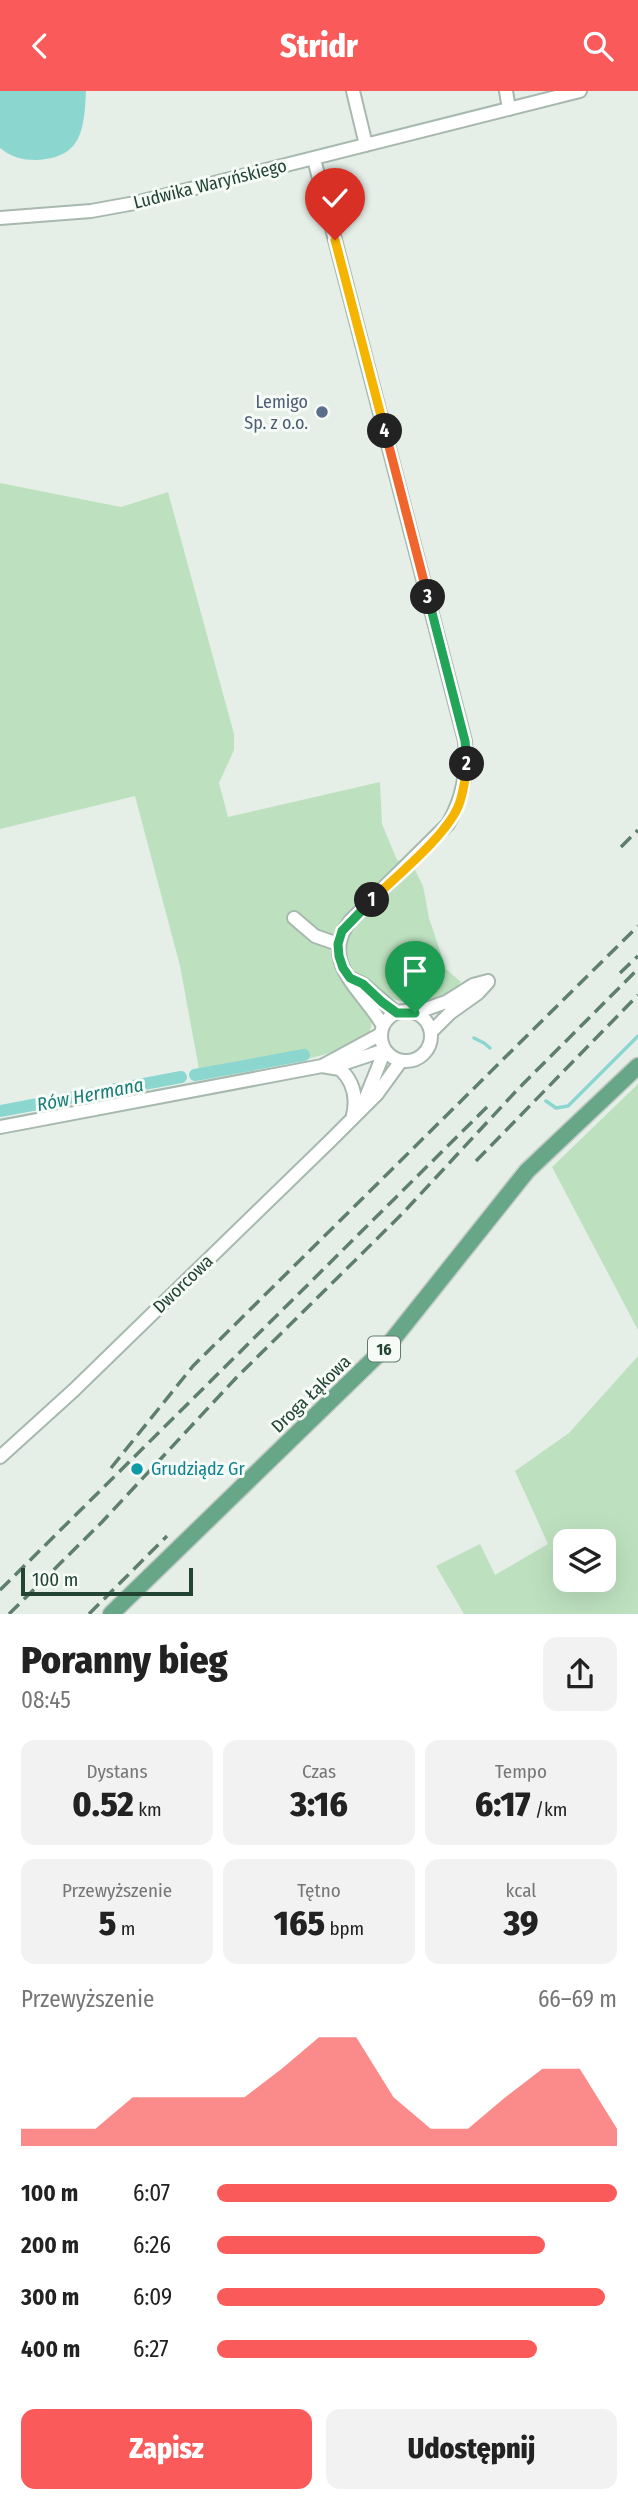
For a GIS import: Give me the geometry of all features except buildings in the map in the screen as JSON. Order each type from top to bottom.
[{"type":"main road","name":"Droga Łąkowa","points":[[111,1614],[390,1343],[527,1171],[638,1066]]},
{"type":"street","points":[[353,91],[366,145]]},
{"type":"street","points":[[506,91],[509,109]]},
{"type":"street","name":"Ludwika Waryńskiego","points":[[0,218],[91,211],[135,203],[580,91]]},
{"type":"street","points":[[314,159],[465,741],[467,762],[464,786],[458,807],[448,824],[350,921],[342,931],[338,944],[339,956],[356,991],[374,1010],[382,1030],[385,1050],[393,1058],[410,1061],[425,1053],[430,1045],[431,1032],[426,1021],[415,1013]]},
{"type":"street","points":[[293,918],[315,936],[338,944]]},
{"type":"street","points":[[350,978],[363,984],[397,1013]]},
{"type":"street","points":[[328,1066],[382,1030],[390,1017],[397,1013],[415,1013],[446,1002],[473,985],[488,981],[478,993],[450,1013],[431,1032]]},
{"type":"street","points":[[0,1127],[328,1066],[385,1050]]},
{"type":"street","name":"Dworcowa","points":[[362,1107],[385,1050]]},
{"type":"street","name":"Dworcowa","points":[[0,1457],[75,1390],[353,1118],[377,1094],[401,1061]]},
{"type":"street","points":[[328,1066],[345,1073],[351,1083],[355,1095],[353,1118]]},
{"type":"green space","points":[[0,483],[121,507],[168,492],[234,734],[234,750],[219,783],[228,817],[380,782],[382,824],[397,860],[412,864],[423,886],[429,918],[446,969],[461,982],[448,995],[429,1003],[405,1002],[383,996],[368,1009],[370,1030],[361,1039],[343,1048],[293,1063],[201,1080],[180,966],[135,796],[0,829]]},
{"type":"green space","points":[[638,1084],[638,1330],[552,1167]]},
{"type":"green space","points":[[638,1356],[638,1614],[464,1614],[436,1566],[480,1544],[495,1575],[548,1544],[515,1471],[569,1433]]},
{"type":"water","points":[[0,91],[86,91],[84,118],[72,148],[51,158],[36,160],[13,156],[0,148]]},
{"type":"waterway","points":[[546,1101],[556,1108],[568,1106],[638,1036]]},
{"type":"waterway","points":[[474,1038],[490,1048]]},
{"type":"waterway","name":"Rów Hermana","points":[[195,1075],[304,1055]]},
{"type":"waterway","name":"Rów Hermana","points":[[0,1111],[181,1077]]},
{"type":"railway","points":[[621,847],[638,830]]},
{"type":"railway","points":[[111,1468],[193,1366],[638,926]]},
{"type":"railway","points":[[620,973],[638,956]]},
{"type":"railway","points":[[9,1614],[102,1522],[236,1378],[402,1214],[518,1089],[638,969]]},
{"type":"railway","points":[[476,1161],[638,995]]},
{"type":"railway","points":[[0,1590],[487,1107]]},
{"type":"railway","points":[[89,1614],[167,1536]]},
{"type":"place","name":"Lemigo Sp. z o.o.","points":[[322,412]]},
{"type":"place","name":"Grudziądz Gr","points":[[137,1469]]},
{"type":"route","points":[[335,240],[465,741],[467,762],[464,786],[458,807],[448,824],[350,921],[342,931],[338,944],[343,968],[350,978],[363,984],[397,1013],[415,1013]]}]
